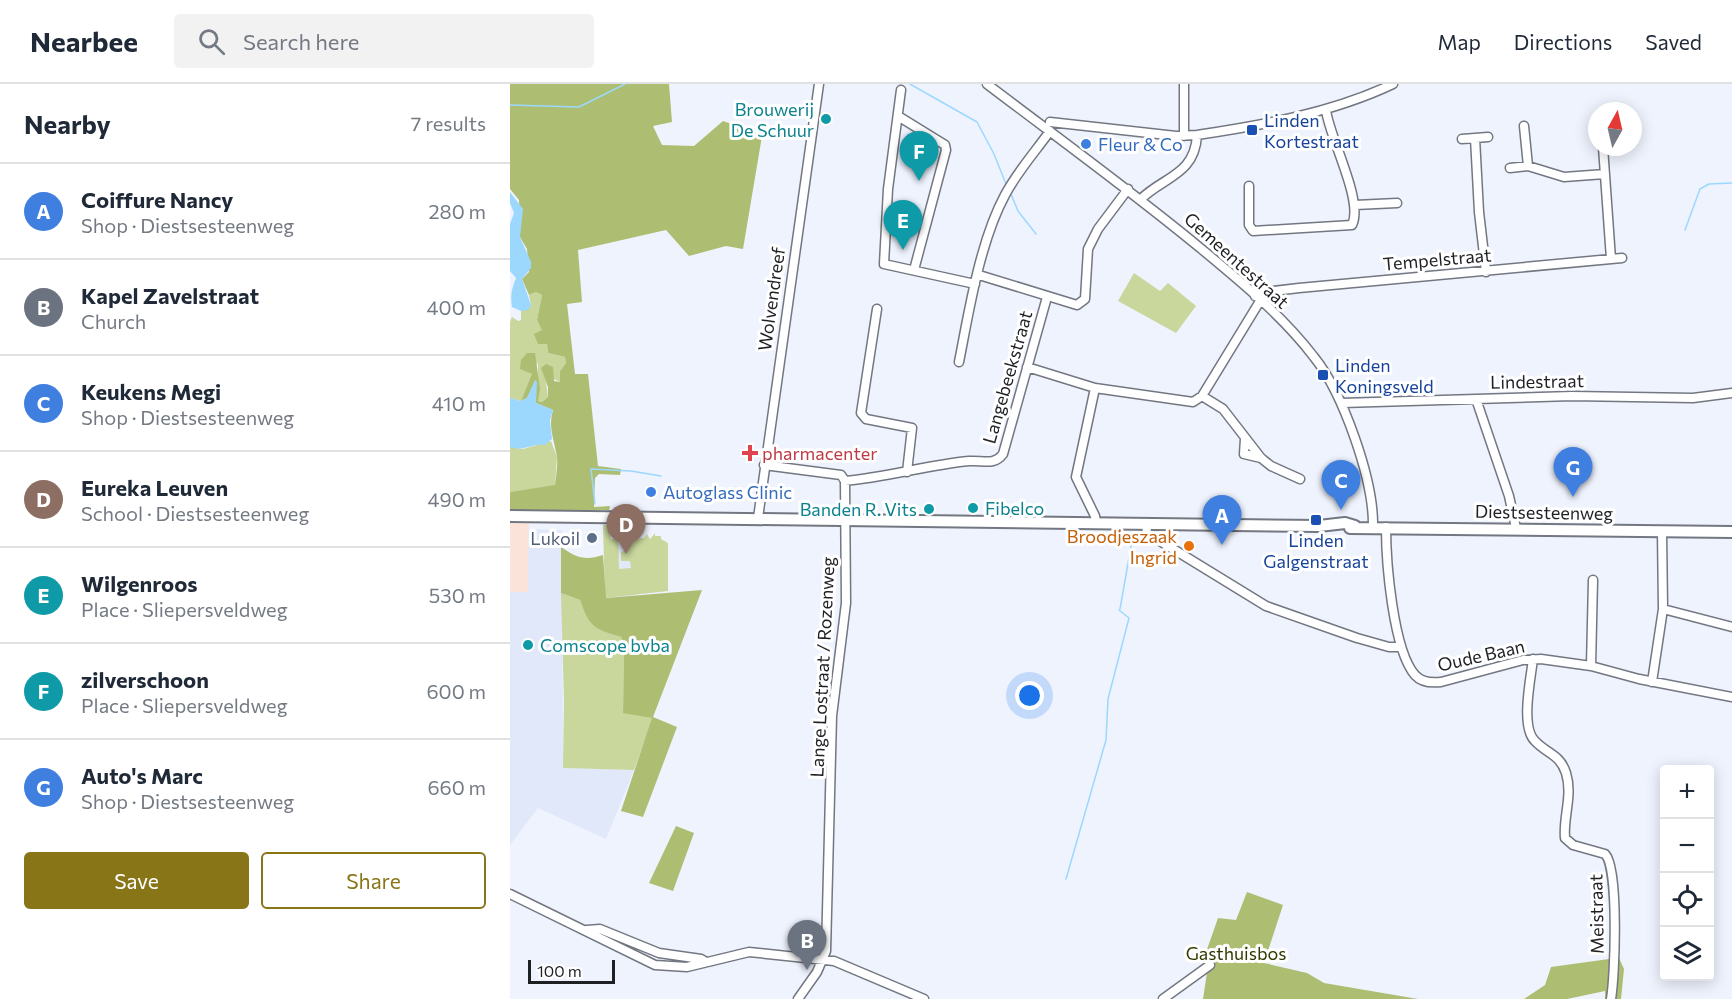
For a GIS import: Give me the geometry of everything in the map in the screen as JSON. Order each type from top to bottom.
[{"type":"main road","name":"Diestsesteenweg","points":[[510,516],[1326,526],[1340,523],[1373,527],[1732,532]]},
{"type":"street","name":"Wolvendreef","points":[[758,518],[819,84]]},
{"type":"street","name":"Gemeentestraat","points":[[987,84],[1052,130],[1128,189],[1258,298],[1315,357],[1342,403],[1359,452],[1373,527]]},
{"type":"street","points":[[1184,84],[1184,136]]},
{"type":"street","points":[[959,362],[977,280],[996,214],[1006,193],[1052,130],[1072,126],[1184,136],[1197,135],[1326,110],[1393,84]]},
{"type":"street","points":[[901,90],[888,189],[884,264],[977,280],[1077,305],[1085,299],[1088,249],[1098,229],[1128,189]]},
{"type":"street","points":[[1249,186],[1249,225],[1253,231],[1349,227],[1354,221],[1354,205],[1338,146],[1330,132],[1326,110]]},
{"type":"street","points":[[898,116],[945,145],[946,150],[915,270]]},
{"type":"street","points":[[1052,130],[1072,126]]},
{"type":"street","points":[[1524,126],[1528,166]]},
{"type":"street","points":[[1141,200],[1182,171],[1194,150],[1197,135]]},
{"type":"street","points":[[1462,139],[1488,137]]},
{"type":"street","points":[[1475,138],[1479,212],[1486,272]]},
{"type":"street","points":[[1604,156],[1611,259]]},
{"type":"street","points":[[1510,168],[1528,166],[1564,177],[1605,174]]},
{"type":"street","points":[[1354,205],[1397,203]]},
{"type":"street","name":"Tempelstraat","points":[[1258,298],[1265,292],[1622,258]]},
{"type":"street","name":"Langebeekstraat","points":[[907,472],[970,461],[993,462],[1003,454],[1047,297]]},
{"type":"street","points":[[1027,368],[1095,388],[1193,402],[1202,396],[1258,298]]},
{"type":"street","points":[[764,465],[841,475],[845,481],[907,472],[912,428],[866,419],[861,413],[877,309]]},
{"type":"street","points":[[1095,388],[1076,477],[1095,516],[1096,523]]},
{"type":"street","name":"Lindestraat","points":[[1342,403],[1572,396],[1693,398],[1732,393]]},
{"type":"street","points":[[1202,396],[1223,410],[1261,458],[1271,466],[1300,479]]},
{"type":"street","points":[[1476,399],[1509,496],[1516,528]]},
{"type":"street","name":"Lange Lostraat / Rozenweg","points":[[824,960],[829,912],[832,716],[845,619],[845,481]]},
{"type":"street","points":[[1146,524],[1147,533],[1266,606],[1357,638],[1389,647],[1401,647]]},
{"type":"street","name":"Oude Baan","points":[[1386,527],[1401,647],[1415,675],[1434,683],[1533,659],[1590,666],[1652,682],[1732,697]]},
{"type":"street","points":[[1652,682],[1663,609],[1662,531]]},
{"type":"street","points":[[1590,666],[1593,580]]},
{"type":"street","points":[[1663,609],[1732,627]]},
{"type":"street","name":"Meistraat","points":[[1533,659],[1528,725],[1535,741],[1559,758],[1566,773],[1569,795],[1565,838],[1573,845],[1605,854],[1612,867],[1614,981],[1611,999]]},
{"type":"street","points":[[510,894],[655,965],[678,968],[749,952],[824,960],[838,962],[924,999]]},
{"type":"street","points":[[798,999],[824,960]]},
{"type":"street","points":[[1162,999],[1210,965]]},
{"type":"shaded area","points":[[510,520],[529,523],[528,592],[510,592]]},
{"type":"shaded area","points":[[635,524],[634,596],[620,597],[617,525]]},
{"type":"shaded area","points":[[528,529],[562,530],[563,768],[634,770],[606,839],[538,808],[510,845],[510,592],[528,592]]},
{"type":"green space","points":[[510,84],[669,84],[672,122],[653,126],[662,145],[694,146],[723,121],[762,136],[743,249],[726,246],[689,256],[666,230],[578,250],[582,302],[567,304],[575,374],[588,374],[598,466],[621,469],[620,475],[599,474],[595,478],[594,507],[610,506],[609,510],[510,510],[510,492],[555,485],[557,467],[551,428],[553,410],[536,403],[536,380],[527,398],[521,401],[532,374],[520,369],[521,360],[527,353],[535,353],[540,389],[538,401],[542,402],[548,397],[548,387],[541,368],[546,364],[553,367],[554,381],[560,382],[560,371],[566,363],[565,357],[548,353],[547,344],[538,344],[534,334],[542,330],[537,320],[542,295],[536,292],[529,295],[522,279],[529,272],[527,249],[520,237],[519,200],[510,189]]},
{"type":"green space","points":[[1134,273],[1160,291],[1168,283],[1196,306],[1176,333],[1118,301]]},
{"type":"green space","points":[[536,292],[542,295],[537,320],[543,330],[538,344],[547,344],[548,353],[565,357],[566,363],[560,371],[560,382],[545,375],[548,397],[542,402],[538,401],[538,362],[521,401],[510,398],[510,322],[512,317],[518,321],[521,320],[521,311],[531,305],[529,295]]},
{"type":"green space","points":[[551,441],[557,457],[555,486],[510,492],[510,447],[523,449]]},
{"type":"green space","points":[[603,525],[608,525],[611,539],[615,539],[615,533],[618,533],[619,569],[631,568],[630,561],[621,561],[621,552],[624,551],[622,534],[635,534],[635,539],[644,538],[647,534],[650,539],[655,533],[655,536],[661,536],[661,539],[668,543],[668,591],[605,598]]},
{"type":"green space","points":[[561,547],[581,557],[591,558],[603,555],[606,598],[702,590],[653,717],[677,727],[643,817],[621,811],[652,718],[623,713],[624,644],[621,637],[604,632],[593,625],[586,616],[580,600],[561,593]]},
{"type":"green space","points":[[561,593],[580,600],[586,616],[594,625],[604,632],[621,637],[624,644],[623,712],[653,718],[634,770],[563,768]]},
{"type":"green space","points":[[676,826],[694,833],[673,891],[649,883]]},
{"type":"green space","name":"Gasthuisbos","points":[[1247,892],[1283,905],[1264,963],[1307,973],[1324,983],[1418,999],[1203,999],[1208,966],[1204,958],[1218,918],[1236,920]]},
{"type":"green space","points":[[1616,951],[1624,969],[1621,999],[1605,999],[1605,991],[1567,999],[1524,999],[1545,985],[1551,967],[1609,959]]},
{"type":"water","points":[[510,192],[523,209],[520,237],[531,262],[531,268],[522,279],[531,305],[528,310],[521,311],[512,307],[511,302],[516,278],[510,271],[510,224],[514,213],[510,203]]},
{"type":"water","points":[[535,380],[537,382],[536,403],[553,410],[550,420],[552,439],[545,445],[519,449],[510,447],[510,398],[521,401],[527,398]]},
{"type":"waterway","points":[[510,105],[579,107],[625,84]]},
{"type":"waterway","points":[[910,84],[977,122],[994,154],[1006,184]]},
{"type":"waterway","points":[[1685,230],[1700,189],[1709,184],[1732,183]]},
{"type":"waterway","points":[[1011,194],[1018,211],[1036,234]]},
{"type":"waterway","points":[[595,504],[591,469],[631,471],[661,476]]},
{"type":"waterway","points":[[1120,609],[1133,535]]},
{"type":"waterway","points":[[1066,879],[1106,740],[1108,699],[1129,618],[1119,610]]},
{"type":"place","name":"Brouwerij De Schuur","points":[[826,119]]},
{"type":"place","name":"Linden Kortestraat","points":[[1252,130]]},
{"type":"place","name":"Fleur & Co","points":[[1086,144]]},
{"type":"place","name":"zilverschoon","points":[[919,181]]},
{"type":"place","name":"Wilgenroos","points":[[903,250]]},
{"type":"place","name":"Linden Koningsveld","points":[[1323,375]]},
{"type":"place","name":"pharmacenter","points":[[750,453]]},
{"type":"place","name":"Autoglass Clinic","points":[[651,492]]},
{"type":"place","name":"Auto's Marc","points":[[1573,497]]},
{"type":"place","name":"Fibelco","points":[[973,508]]},
{"type":"place","name":"Banden R. Vits","points":[[929,509]]},
{"type":"place","name":"Keukens Megi","points":[[1341,510]]},
{"type":"place","name":"Linden Galgenstraat","points":[[1316,520]]},
{"type":"place","name":"Lukoil","points":[[592,538]]},
{"type":"place","name":"Coiffure Nancy","points":[[1222,545]]},
{"type":"place","name":"Broodjeszaak Ingrid","points":[[1189,546]]},
{"type":"place","name":"Eureka Leuven","points":[[626,554]]},
{"type":"place","name":"Comscope bvba","points":[[528,645]]},
{"type":"place","name":"Kapel Zavelstraat","points":[[807,970]]}]
